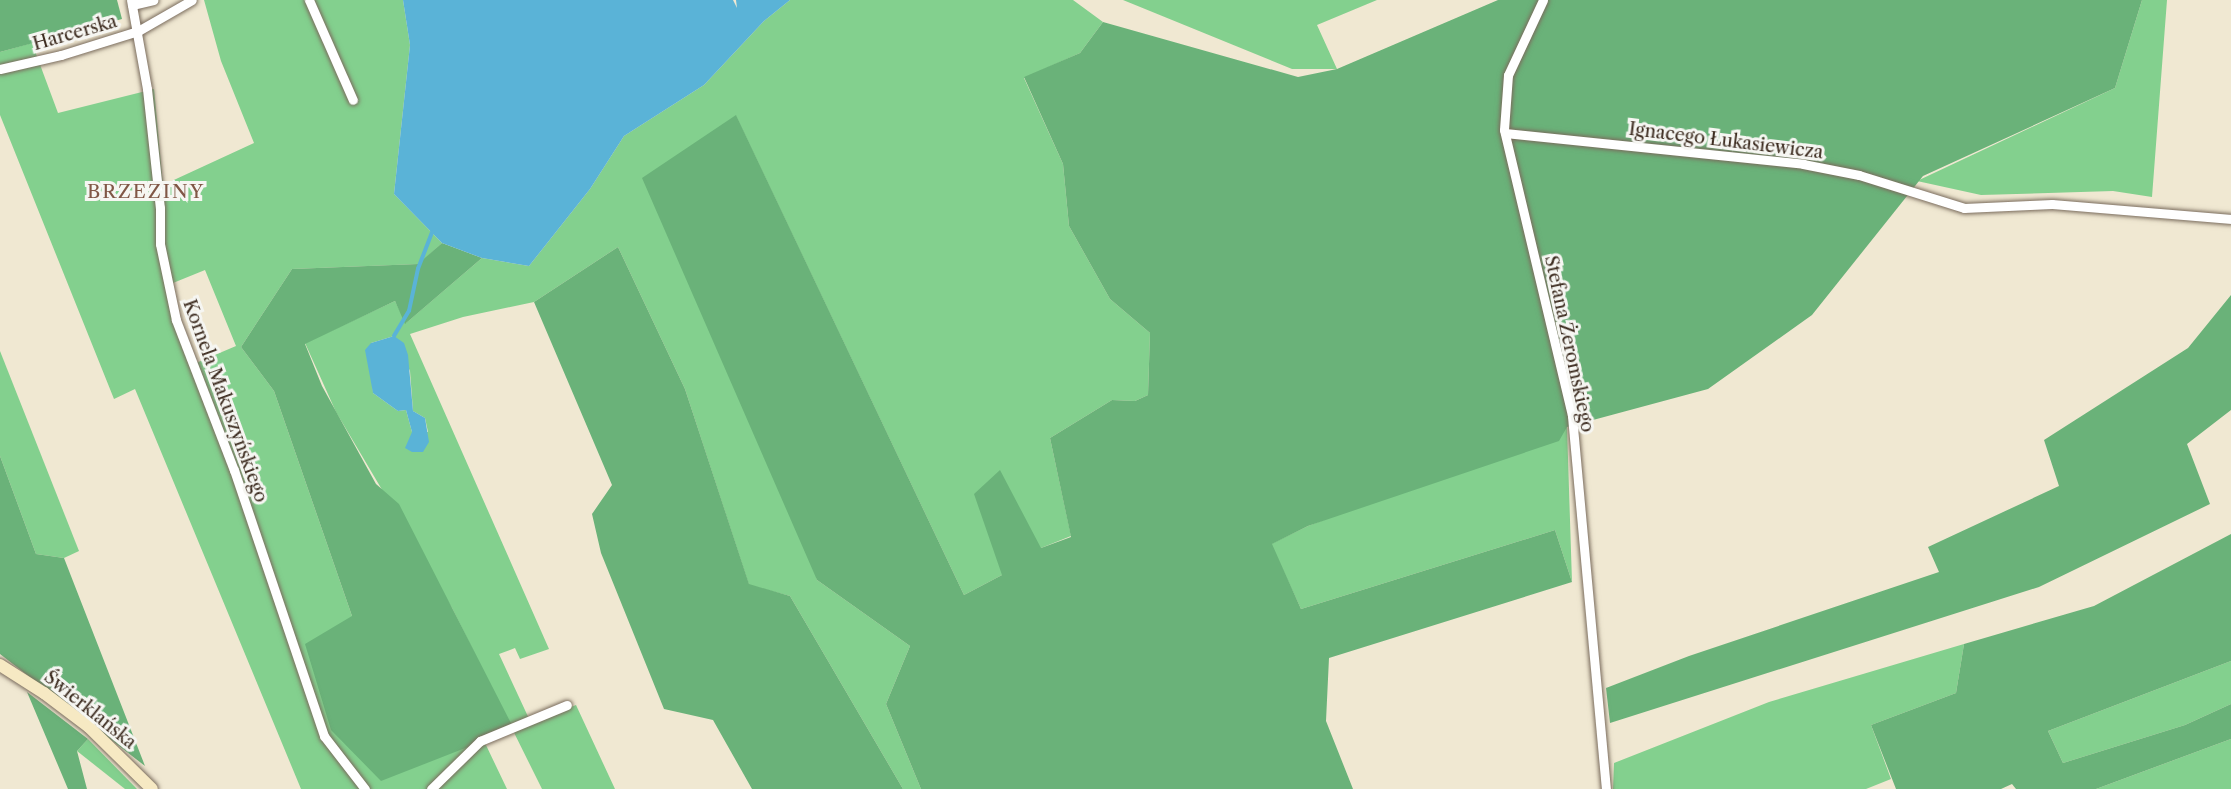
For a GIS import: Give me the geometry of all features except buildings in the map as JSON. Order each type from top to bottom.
[{"type":"street","name":"Harcerska","points":[[132,3],[153,0]]},
{"type":"street","name":"Harcerska","points":[[0,69],[61,55],[138,31],[192,0]]},
{"type":"street","points":[[309,0],[352,100]]},
{"type":"street","name":"Stefana Żeromskiego","points":[[1543,0],[1508,75],[1504,133],[1573,416],[1606,789]]},
{"type":"street","name":"Kornela Makuszyńskiego","points":[[132,3],[138,31],[160,208],[160,244],[176,320],[238,482],[320,726],[332,749],[365,789]]},
{"type":"street","name":"Ignacego Łukasiewicza","points":[[1504,133],[1803,164],[1858,175],[1964,208],[2066,205],[2231,219]]},
{"type":"street","name":"Świerklańska","points":[[0,665],[74,715],[152,789]]},
{"type":"street","points":[[431,789],[480,741],[567,705]]},
{"type":"green space","points":[[0,0],[117,0],[122,19],[0,52]]},
{"type":"green space","points":[[204,0],[403,0],[410,45],[394,194],[442,243],[419,264],[292,269],[241,347],[274,391],[352,616],[485,743],[507,789],[301,789],[135,389],[114,399],[0,115],[0,52],[32,43],[58,113],[154,89],[163,185],[254,143],[221,61]],"holes":[[[205,270],[236,346],[196,363],[179,317],[173,283]]]},
{"type":"green space","points":[[790,0],[1073,0],[1103,22],[1080,53],[1024,78],[1063,164],[1069,226],[1110,299],[1150,333],[1148,395],[1135,401],[1112,400],[1050,438],[1071,536],[1041,548],[1002,575],[964,595],[736,116],[817,580],[910,646],[886,704],[921,789],[903,789],[790,596],[749,585],[685,389],[618,247],[534,302],[463,317],[410,334],[549,649],[520,659],[515,648],[499,654],[531,723],[576,705],[615,789],[542,789],[452,608],[336,412],[305,343],[395,301],[406,323],[482,258],[529,266],[590,189],[624,136],[704,85],[764,21]],"holes":[[[394,336],[410,371],[413,411],[425,418],[428,432],[412,432],[406,410],[398,411],[373,393],[371,343]]]},
{"type":"green space","points":[[1123,0],[1377,0],[1317,25],[1337,69],[1292,69]]},
{"type":"green space","points":[[1498,0],[2142,0],[2115,88],[1923,176],[1812,315],[1708,389],[1567,427],[1559,441],[1308,526],[1272,544],[1301,609],[1555,530],[1572,582],[1329,658],[1326,721],[1353,789],[921,789],[886,704],[910,646],[817,580],[642,178],[736,115],[964,595],[1002,575],[974,494],[1000,470],[1041,548],[1071,537],[1050,438],[1112,400],[1135,401],[1148,395],[1150,333],[1110,299],[1069,226],[1063,164],[1024,77],[1080,53],[1103,22],[1298,77],[1337,69]]},
{"type":"green space","points":[[2142,0],[2167,0],[2152,197],[2113,191],[1981,195],[1917,181],[2115,88]]},
{"type":"green space","points":[[442,243],[482,258],[405,324],[395,301],[305,344],[322,386],[376,484],[399,504],[514,729],[381,781],[331,730],[305,644],[352,616],[274,391],[241,347],[292,269],[418,264]]},
{"type":"green space","points":[[618,247],[685,389],[749,584],[790,596],[903,789],[752,789],[713,720],[664,709],[601,553],[592,514],[612,485],[534,302]]},
{"type":"green space","points":[[2231,295],[2231,410],[2187,444],[2210,504],[2039,587],[1610,723],[1606,688],[1689,656],[1939,572],[1928,547],[2059,486],[2044,440],[2188,348]]},
{"type":"green space","points":[[0,351],[79,551],[64,558],[36,554],[0,456]]},
{"type":"green space","points":[[1567,427],[1572,582],[1555,530],[1301,609],[1271,544],[1308,526]]},
{"type":"green space","points":[[0,456],[36,554],[64,558],[145,766],[0,654]]},
{"type":"green space","points":[[2231,534],[2231,661],[2048,731],[2063,763],[2185,725],[2231,704],[2231,739],[2096,789],[2016,789],[2012,784],[2001,789],[1896,789],[1871,725],[1956,693],[1964,644],[2094,606]]},
{"type":"green space","points":[[1964,644],[1956,693],[1871,725],[1891,779],[1866,789],[1613,789],[1614,763],[1769,702]]},
{"type":"green space","points":[[2231,661],[2231,704],[2185,725],[2063,763],[2048,731]]},
{"type":"green space","points":[[27,692],[88,739],[77,751],[87,789],[68,789]]},
{"type":"green space","points":[[88,739],[137,789],[125,789],[77,751]]},
{"type":"green space","points":[[2231,739],[2231,789],[2096,789]]},
{"type":"water","points":[[403,0],[733,0],[737,8],[736,0],[790,0],[764,21],[704,85],[624,136],[590,189],[529,266],[482,258],[442,243],[394,194],[410,45]]},
{"type":"water","points":[[394,336],[404,343],[408,355],[413,411],[425,418],[429,442],[423,452],[412,452],[405,448],[412,432],[406,410],[398,411],[373,393],[365,350],[371,343]]},
{"type":"waterway","points":[[394,336],[409,311],[418,269],[432,233]]},
{"type":"district","name":"BRZEZINY","points":[[146,192]]}]
